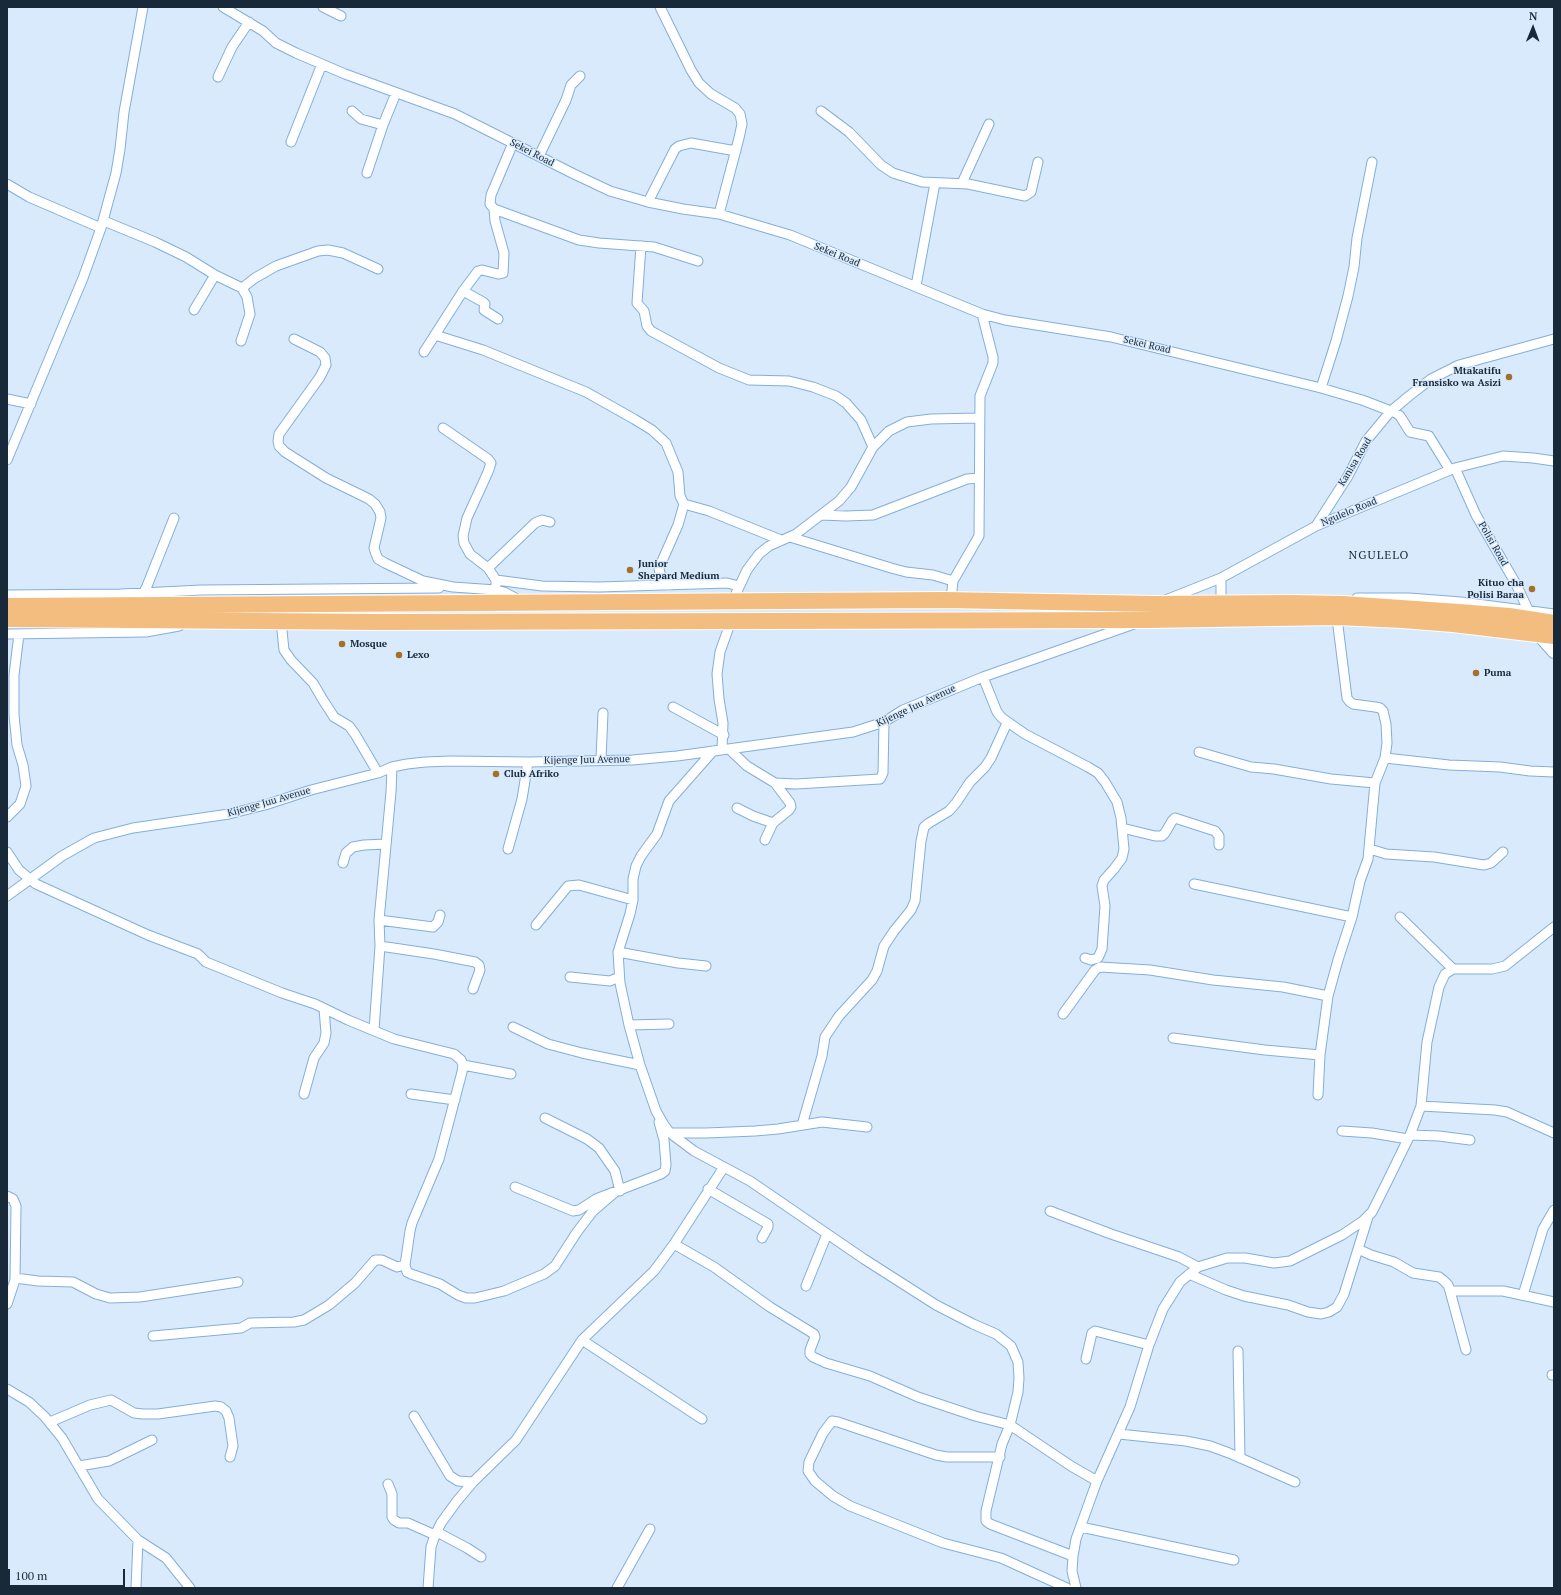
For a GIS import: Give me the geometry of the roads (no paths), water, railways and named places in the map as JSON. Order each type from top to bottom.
[{"type":"highway","points":[[7,606],[522,602],[736,593],[948,600],[1155,604],[1343,604],[1452,611],[1554,623]]},
{"type":"highway","points":[[942,620],[948,600]]},
{"type":"highway","points":[[996,620],[998,601]]},
{"type":"highway","points":[[7,619],[281,622],[1148,620],[1344,618],[1533,621],[1554,636]]},
{"type":"street","points":[[7,460],[83,278],[103,225],[116,173],[124,112],[143,7]]},
{"type":"street","name":"Sekei Road","points":[[223,7],[234,10],[276,43],[322,64],[455,114],[610,191],[648,202],[719,214],[790,235],[982,314],[1012,321],[1111,337],[1320,388],[1362,400],[1400,416],[1410,432],[1429,436],[1452,469]]},
{"type":"street","points":[[323,7],[341,16]]},
{"type":"street","points":[[660,7],[699,83],[711,94],[735,108],[740,114],[741,128],[719,214]]},
{"type":"street","points":[[218,77],[232,47],[249,22]]},
{"type":"street","points":[[291,142],[322,64]]},
{"type":"street","points":[[539,156],[572,85],[580,76]]},
{"type":"street","points":[[367,173],[383,125],[396,93]]},
{"type":"street","points":[[352,111],[362,119],[383,125]]},
{"type":"street","points":[[821,111],[849,132],[881,165],[893,173],[922,182],[962,183],[1025,196],[1029,195],[1031,192],[1038,162]]},
{"type":"street","points":[[962,183],[989,124]]},
{"type":"street","points":[[512,143],[491,195],[490,204],[494,209],[578,240],[654,248],[698,261]]},
{"type":"street","points":[[648,202],[675,150],[679,146],[691,143],[736,151]]},
{"type":"street","points":[[1320,388],[1336,341],[1348,296],[1354,267],[1357,238],[1372,162]]},
{"type":"street","points":[[916,286],[935,183]]},
{"type":"street","points":[[7,184],[29,197],[161,245],[242,288],[247,297],[250,314],[241,341]]},
{"type":"street","points":[[424,352],[463,291],[479,270],[498,274],[502,274],[504,271],[504,253],[495,221],[494,209]]},
{"type":"street","points":[[641,246],[637,303],[644,311],[647,326],[651,332],[719,368],[749,380],[789,380],[836,396],[846,403],[861,420],[873,447]]},
{"type":"street","points":[[242,288],[255,278],[276,266],[318,251],[328,250],[343,253],[378,269]]},
{"type":"street","points":[[194,310],[215,274]]},
{"type":"street","points":[[463,291],[484,302],[484,310],[498,319]]},
{"type":"street","points":[[948,600],[954,581],[979,538],[979,478],[981,458],[979,418],[980,396],[992,364],[993,357],[982,314]]},
{"type":"street","points":[[435,335],[483,350],[586,392],[652,430],[666,443],[678,472],[680,496],[684,504],[678,525],[659,568],[660,574],[670,585]]},
{"type":"street","points":[[294,339],[320,352],[325,358],[326,365],[320,377],[279,434],[279,446],[285,452],[326,478],[376,504],[381,518],[374,548],[378,559],[423,581],[441,585],[496,590],[512,595],[522,602]]},
{"type":"street","name":"Kanisa Road","points":[[1316,526],[1348,476],[1366,441],[1390,412],[1431,379],[1459,365],[1554,339]]},
{"type":"street","points":[[7,399],[31,404]]},
{"type":"street","points":[[736,593],[747,570],[759,554],[769,546],[786,539],[821,515],[846,494],[873,447],[889,431],[907,422],[931,419],[979,418]]},
{"type":"street","points":[[443,428],[488,459],[490,463],[488,472],[467,518],[464,543],[470,554],[488,568],[496,580],[496,590]]},
{"type":"street","name":"Ngulelo Road","points":[[1155,604],[1221,578],[1316,526],[1452,469],[1502,456],[1554,461]]},
{"type":"street","name":"Polisi Road","points":[[1452,469],[1476,515],[1516,584],[1533,621]]},
{"type":"street","points":[[821,515],[873,515],[967,479],[979,478]]},
{"type":"street","points":[[684,504],[709,511],[786,539],[906,572],[933,575],[954,581]]},
{"type":"street","points":[[143,594],[174,518]]},
{"type":"street","points":[[488,568],[535,522],[542,520],[550,522]]},
{"type":"street","points":[[1221,578],[1221,604]]},
{"type":"street","points":[[496,580],[542,586],[585,587],[730,583],[736,593]]},
{"type":"street","points":[[7,595],[143,594],[202,590],[466,588]]},
{"type":"street","points":[[1554,614],[1533,621],[1554,652]]},
{"type":"street","name":"Kijenge Juu Avenue","points":[[7,896],[80,845],[94,838],[160,823],[229,814],[311,790],[378,773],[392,767],[425,762],[528,762],[662,757],[843,734],[884,722],[903,710],[983,677],[1148,620]]},
{"type":"street","points":[[7,634],[146,632],[210,621]]},
{"type":"street","points":[[515,1187],[571,1211],[579,1210],[596,1199],[617,1192],[665,1171],[664,1140],[629,1025],[619,977],[618,952],[629,919],[633,900],[633,879],[636,866],[641,856],[657,834],[669,801],[722,750],[724,735],[717,674],[720,652],[731,621]]},
{"type":"street","points":[[281,622],[284,650],[291,660],[314,683],[334,717],[345,723],[352,730],[378,773]]},
{"type":"street","points":[[1318,1095],[1320,1055],[1328,996],[1352,917],[1360,880],[1367,864],[1370,850],[1375,783],[1385,758],[1387,730],[1383,711],[1380,708],[1353,704],[1347,698],[1338,626]]},
{"type":"street","points":[[7,817],[20,804],[26,786],[23,766],[17,745],[14,715],[14,675],[19,634]]},
{"type":"street","points":[[983,677],[997,712],[1007,723],[1046,746],[1088,767],[1098,774],[1105,782],[1117,802],[1124,849],[1122,858],[1104,880],[1102,886],[1105,906],[1102,949],[1098,958],[1091,960],[1085,958]]},
{"type":"street","points":[[673,707],[724,735]]},
{"type":"street","points":[[601,760],[603,713]]},
{"type":"street","points":[[774,783],[796,784],[880,779],[882,773],[884,722]]},
{"type":"street","points":[[802,1125],[822,1056],[825,1037],[839,1016],[872,980],[877,971],[884,946],[911,910],[915,901],[921,841],[924,828],[928,823],[949,811],[970,782],[985,767],[991,758],[1007,723]]},
{"type":"street","points":[[722,750],[774,783],[790,804],[791,807],[773,823],[766,840]]},
{"type":"street","points":[[1199,752],[1251,767],[1274,768],[1331,779],[1375,783]]},
{"type":"street","points":[[1385,758],[1449,765],[1500,767],[1530,771],[1554,772]]},
{"type":"street","points":[[508,849],[522,799],[528,762]]},
{"type":"street","points":[[374,1030],[380,946],[379,920],[392,767]]},
{"type":"street","points":[[737,808],[753,816],[773,823]]},
{"type":"street","points":[[1122,828],[1155,836],[1162,836],[1166,833],[1172,820],[1175,818],[1215,831],[1219,836],[1219,845]]},
{"type":"street","points":[[343,863],[346,853],[353,847],[386,844]]},
{"type":"street","points":[[1370,850],[1386,854],[1434,857],[1484,865],[1491,863],[1503,852]]},
{"type":"street","points":[[7,852],[19,870],[29,880],[141,932],[198,954],[206,962],[282,993],[315,1004],[394,1039],[454,1054],[461,1060],[463,1066],[455,1100],[435,1168],[412,1223],[405,1265],[407,1272],[440,1284],[466,1298],[475,1298],[504,1291],[544,1274],[555,1266],[577,1232],[594,1211],[617,1192]]},
{"type":"street","points":[[1194,884],[1352,917]]},
{"type":"street","points":[[536,925],[568,886],[579,885],[633,900]]},
{"type":"street","points":[[379,920],[433,928],[438,922],[440,915]]},
{"type":"street","points":[[1400,917],[1453,969]]},
{"type":"street","points":[[1076,1588],[1072,1570],[1073,1556],[1081,1527],[1097,1481],[1130,1407],[1149,1345],[1163,1309],[1171,1294],[1180,1282],[1198,1267],[1227,1258],[1237,1257],[1274,1263],[1290,1261],[1342,1235],[1368,1217],[1372,1212],[1409,1137],[1421,1106],[1427,1042],[1439,987],[1445,974],[1453,969],[1492,969],[1505,966],[1554,927]]},
{"type":"street","points":[[380,946],[475,962],[479,965],[480,970],[473,989]]},
{"type":"street","points":[[618,952],[678,963],[706,966]]},
{"type":"street","points":[[1064,1014],[1095,970],[1100,967],[1150,970],[1213,980],[1283,987],[1328,996]]},
{"type":"street","points":[[570,977],[610,981],[619,977]]},
{"type":"street","points":[[304,1094],[314,1058],[324,1043],[326,1033],[324,1009]]},
{"type":"street","points":[[629,1025],[669,1024]]},
{"type":"street","points":[[513,1026],[554,1046],[640,1064]]},
{"type":"street","points":[[1173,1038],[1265,1050],[1320,1055]]},
{"type":"street","points":[[463,1066],[511,1074]]},
{"type":"street","points":[[411,1094],[455,1100]]},
{"type":"street","points":[[1421,1106],[1507,1112],[1554,1133]]},
{"type":"street","points":[[656,1111],[670,1133],[694,1151],[750,1181],[864,1259],[936,1305],[996,1334],[1011,1346],[1018,1362],[1018,1392],[1010,1425],[1002,1444],[986,1511],[986,1521],[990,1524],[1073,1556]]},
{"type":"street","points":[[545,1118],[587,1139],[599,1148],[615,1171],[617,1192]]},
{"type":"street","points":[[670,1133],[732,1132],[778,1129],[822,1122],[867,1127]]},
{"type":"street","points":[[1342,1131],[1409,1137],[1439,1136],[1470,1140]]},
{"type":"street","points":[[428,1588],[430,1553],[436,1533],[456,1501],[473,1482],[516,1440],[582,1340],[649,1277],[674,1244],[708,1189],[724,1167]]},
{"type":"street","points":[[708,1189],[768,1224],[762,1238]]},
{"type":"street","points":[[7,1196],[13,1199],[16,1206],[15,1278],[7,1304]]},
{"type":"street","points":[[1523,1294],[1540,1239],[1554,1210]]},
{"type":"street","points":[[1050,1211],[1118,1237],[1179,1257],[1198,1267]]},
{"type":"street","points":[[1189,1274],[1244,1296],[1321,1314],[1329,1312],[1337,1307],[1344,1294],[1368,1217]]},
{"type":"street","points":[[806,1286],[827,1234]]},
{"type":"street","points":[[674,1244],[714,1267],[770,1307],[814,1334],[815,1337],[810,1350],[810,1354],[813,1357],[826,1364],[870,1376],[918,1397],[975,1416],[1010,1425],[1097,1481]]},
{"type":"street","points":[[1358,1249],[1371,1255],[1394,1262],[1413,1273],[1439,1277],[1448,1285],[1466,1350]]},
{"type":"street","points":[[153,1336],[241,1328],[250,1323],[294,1322],[304,1320],[329,1305],[355,1284],[375,1260],[382,1260],[397,1267],[405,1265]]},
{"type":"street","points":[[15,1278],[38,1281],[73,1282],[96,1294],[110,1298],[140,1297],[238,1282]]},
{"type":"street","points":[[1450,1290],[1503,1291],[1523,1294],[1554,1302]]},
{"type":"street","points":[[1086,1359],[1092,1333],[1095,1332],[1149,1345]]},
{"type":"street","points":[[582,1340],[702,1419]]},
{"type":"street","points":[[1238,1352],[1240,1458]]},
{"type":"street","points":[[7,1389],[28,1402],[50,1422],[62,1438],[98,1499],[138,1540],[166,1558],[190,1588]]},
{"type":"street","points":[[50,1422],[90,1405],[111,1400],[134,1413],[143,1414],[158,1414],[215,1406],[221,1407],[226,1411],[229,1418],[233,1446],[230,1457]]},
{"type":"street","points":[[414,1416],[450,1476],[458,1481],[473,1482]]},
{"type":"street","points":[[1000,1457],[947,1457],[936,1455],[832,1421],[823,1433],[809,1462],[808,1471],[816,1481],[833,1496],[850,1506],[943,1543],[1001,1558],[1067,1588]]},
{"type":"street","points":[[1119,1434],[1196,1442],[1240,1458],[1294,1482]]},
{"type":"street","points":[[79,1466],[109,1461],[152,1440]]},
{"type":"street","points":[[388,1484],[392,1494],[392,1516],[394,1520],[399,1523],[408,1523],[436,1533],[467,1548],[481,1558]]},
{"type":"street","points":[[1081,1527],[1234,1560]]},
{"type":"street","points":[[617,1588],[650,1529]]},
{"type":"street","points":[[136,1588],[138,1540]]},
{"type":"place","name":"Mtakatifu Fransisko wa Asizi","points":[[1509,377]]},
{"type":"place","name":"Junior Shepard Medium","points":[[630,570]]},
{"type":"place","name":"Kituo cha Polisi Baraa","points":[[1532,589]]},
{"type":"place","name":"Mosque","points":[[342,644]]},
{"type":"place","name":"Lexo","points":[[399,655]]},
{"type":"place","name":"Puma","points":[[1476,673]]},
{"type":"place","name":"Club Afriko","points":[[496,774]]},
{"type":"district","name":"NGULELO","points":[[1379,556]]}]
